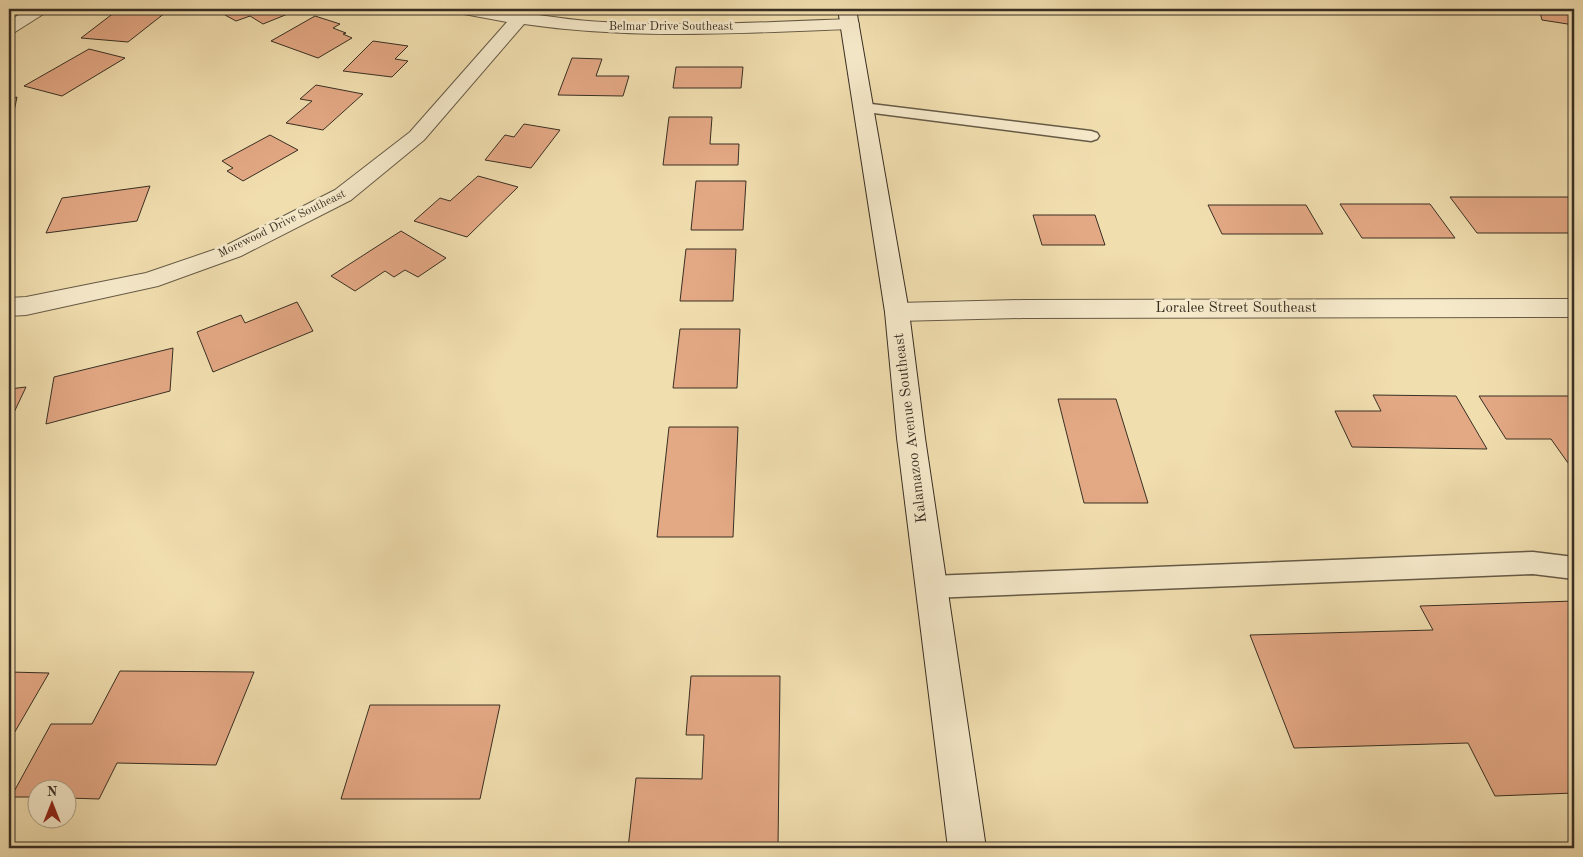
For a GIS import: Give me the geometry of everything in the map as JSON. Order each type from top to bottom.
[{"type":"street","points":[[9,28],[39,9]]},
{"type":"street","name":"Belmar Drive Southeast","points":[[464,9],[519,19],[596,27],[676,29],[848,16]]},
{"type":"street","name":"Kalamazoo Avenue Southeast","points":[[848,16],[897,312],[931,587],[967,848]]},
{"type":"street","name":"Morewood Drive Southeast","points":[[9,307],[26,306],[150,280],[233,251],[343,195],[417,136],[519,19]]},
{"type":"street","name":"Loralee Street Southeast","points":[[897,312],[1042,308],[1574,308]]},
{"type":"lane","points":[[863,108],[1091,136]]},
{"type":"lane","points":[[931,587],[1533,563],[1574,568]]},
{"type":"building","points":[[119,9],[170,9],[128,42],[81,38]]},
{"type":"building","points":[[230,9],[300,9],[263,24],[250,16],[236,21],[225,15],[234,11]]},
{"type":"building","points":[[1539,9],[1574,9],[1574,25],[1542,20]]},
{"type":"building","points":[[315,16],[340,24],[333,28],[346,33],[343,34],[352,38],[318,58],[271,41]]},
{"type":"building","points":[[373,41],[408,46],[395,59],[408,61],[392,77],[343,71]]},
{"type":"building","points":[[89,49],[125,58],[62,96],[24,86]]},
{"type":"building","points":[[572,58],[602,59],[596,76],[629,76],[623,96],[558,95]]},
{"type":"building","points":[[676,67],[743,67],[741,88],[673,88]]},
{"type":"building","points":[[316,85],[363,94],[323,130],[286,123],[312,101],[300,99]]},
{"type":"building","points":[[17,97],[11,126],[9,126],[9,99]]},
{"type":"building","points":[[669,117],[712,117],[710,144],[739,144],[738,165],[663,165]]},
{"type":"building","points":[[524,124],[560,130],[531,168],[485,160],[505,135],[514,137]]},
{"type":"building","points":[[270,135],[298,150],[243,181],[227,171],[233,168],[222,161]]},
{"type":"building","points":[[478,176],[518,187],[467,237],[414,221],[440,198],[450,201]]},
{"type":"building","points":[[696,181],[746,181],[743,230],[691,230]]},
{"type":"building","points":[[150,186],[137,221],[46,233],[62,198]]},
{"type":"building","points":[[1450,197],[1571,197],[1574,201],[1574,233],[1477,233]]},
{"type":"building","points":[[1340,204],[1430,204],[1455,238],[1362,238]]},
{"type":"building","points":[[1208,205],[1306,205],[1323,234],[1222,234]]},
{"type":"building","points":[[1033,215],[1095,215],[1105,245],[1042,245]]},
{"type":"building","points":[[401,231],[446,258],[418,277],[405,270],[394,277],[385,271],[355,291],[331,276]]},
{"type":"building","points":[[686,249],[736,249],[733,301],[680,301]]},
{"type":"building","points":[[297,302],[313,331],[213,372],[197,332],[241,315],[245,323]]},
{"type":"building","points":[[680,329],[740,329],[737,388],[673,388]]},
{"type":"building","points":[[173,348],[170,391],[46,424],[54,377]]},
{"type":"building","points":[[26,387],[9,423],[9,389]]},
{"type":"building","points":[[1373,395],[1456,396],[1487,449],[1352,447],[1335,411],[1381,411]]},
{"type":"building","points":[[1479,396],[1574,396],[1574,463],[1568,463],[1551,439],[1506,439]]},
{"type":"building","points":[[1058,399],[1116,399],[1148,503],[1084,503]]},
{"type":"building","points":[[669,427],[738,427],[733,537],[657,537]]},
{"type":"building","points":[[1574,601],[1574,793],[1495,796],[1468,743],[1294,748],[1250,635],[1433,630],[1420,606]]},
{"type":"building","points":[[120,671],[254,672],[216,765],[117,763],[99,799],[78,798],[78,780],[28,780],[28,797],[11,797],[51,724],[92,724]]},
{"type":"building","points":[[9,672],[49,673],[9,742]]},
{"type":"building","points":[[691,676],[780,676],[778,848],[628,848],[636,778],[702,779],[704,735],[686,735]]},
{"type":"building","points":[[370,705],[500,705],[480,799],[341,799]]}]
